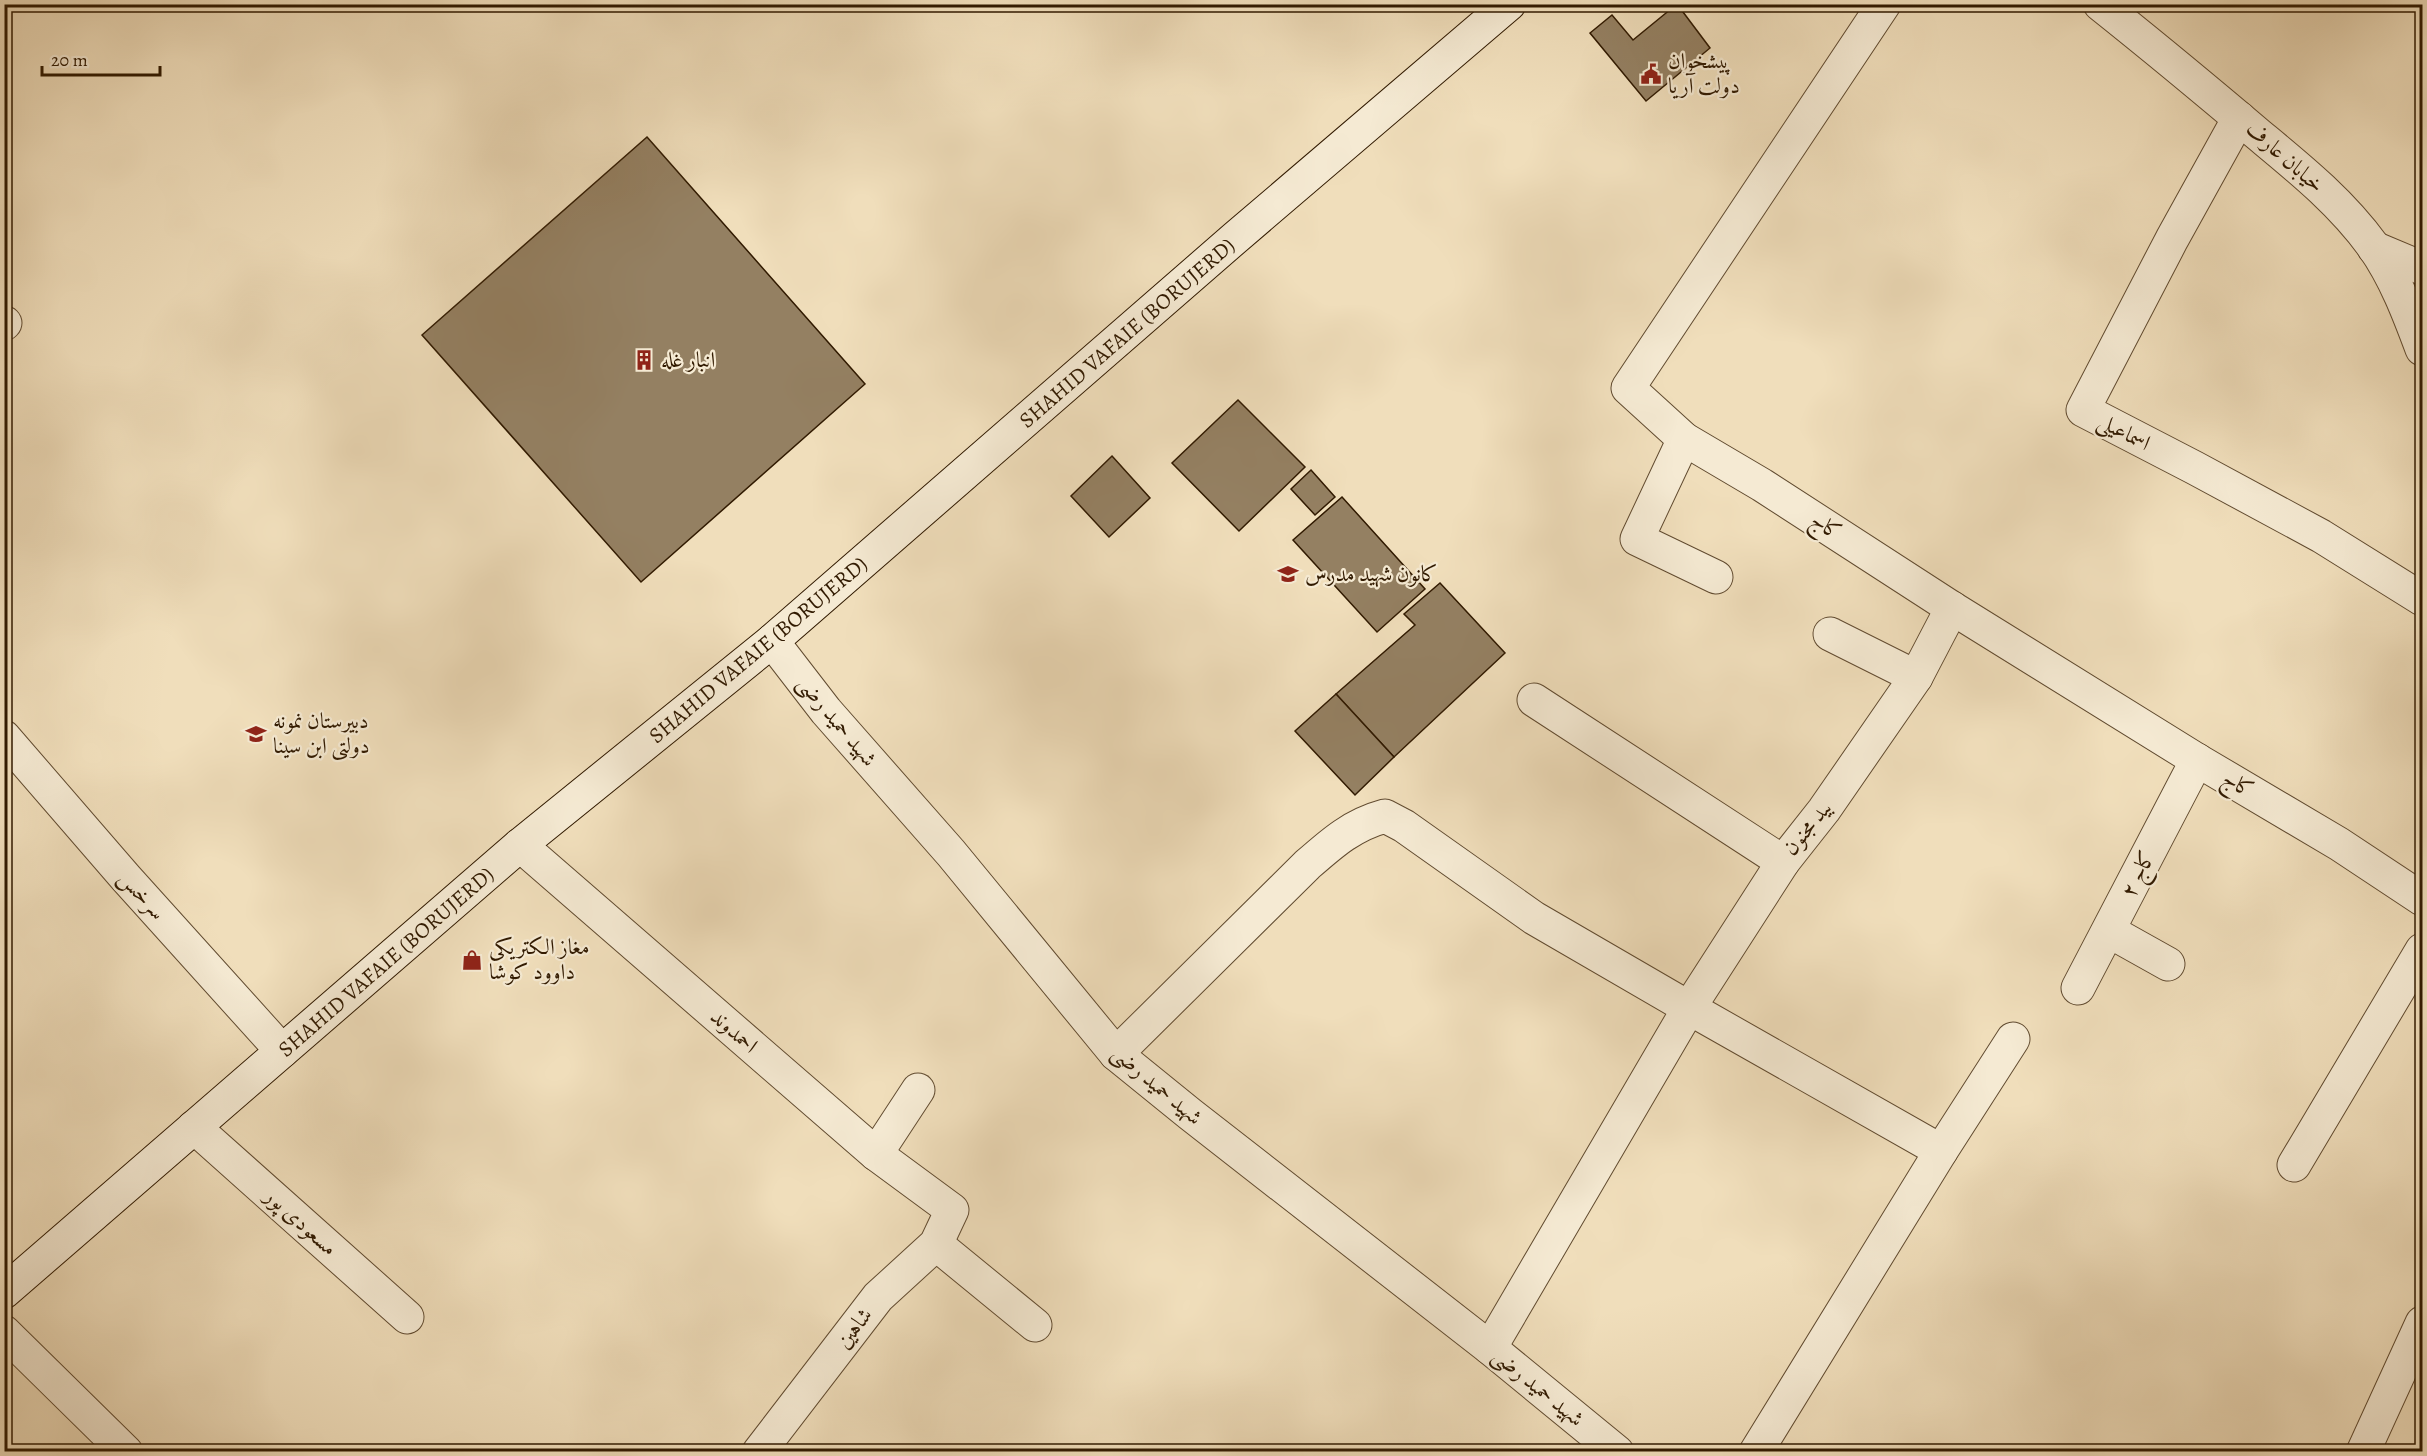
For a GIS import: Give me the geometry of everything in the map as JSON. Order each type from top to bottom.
[{"type":"street","name":"SHAHID VAFAIE (BORUJERD)","points":[[4,1292],[520,845],[772,641],[982,461],[1235,238],[1509,4]]},
{"type":"street","name":"کاج","points":[[1884,4],[1628,388],[1684,439],[1808,514],[1952,608],[2197,760],[2339,844],[2422,899]]},
{"type":"street","name":"خیابان عارف","points":[[2100,4],[2239,118],[2320,187],[2349,216],[2374,248],[2406,306],[2422,349]]},
{"type":"street","name":"اسماعیلی","points":[[2239,118],[2172,238],[2083,410],[2321,536],[2422,599]]},
{"type":"street","points":[[2374,248],[2422,268]]},
{"type":"street","points":[[1684,439],[1636,539],[1716,577]]},
{"type":"street","name":"بید مجنون","points":[[1534,700],[1783,862],[1824,810],[1916,676],[1952,608]]},
{"type":"street","points":[[1830,634],[1916,676]]},
{"type":"street","name":"شهید حمید رضی","points":[[772,641],[826,711],[951,853],[1116,1054],[1490,1348],[1617,1452]]},
{"type":"street","name":"سرخس","points":[[4,737],[126,878],[282,1051]]},
{"type":"street","name":"کاج ۲","points":[[2078,988],[2197,760]]},
{"type":"street","points":[[1116,1054],[1307,865],[1338,838],[1363,822],[1385,816],[1404,826],[1534,918],[1941,1150]]},
{"type":"street","name":"احمدوند","points":[[520,845],[876,1154],[952,1210]]},
{"type":"street","points":[[1490,1348],[1689,1008],[1783,862]]},
{"type":"street","points":[[2109,931],[2168,963]]},
{"type":"street","points":[[2294,1165],[2422,950]]},
{"type":"street","points":[[1756,1452],[1941,1150],[2013,1039]]},
{"type":"street","points":[[876,1154],[918,1090]]},
{"type":"street","name":"مسعودی پور","points":[[194,1127],[407,1317]]},
{"type":"street","name":"شاهین","points":[[759,1452],[878,1297],[936,1244],[952,1210]]},
{"type":"street","points":[[936,1244],[1035,1325]]},
{"type":"street","points":[[2363,1452],[2422,1323]]},
{"type":"street","points":[[4,1332],[126,1452]]},
{"type":"building","name":"پیشخوان دولت آریا","points":[[1677,4],[1710,48],[1646,101],[1590,33],[1612,15],[1633,40]]},
{"type":"building","name":"انبار غله","points":[[647,137],[865,384],[641,582],[422,335]]},
{"type":"building","points":[[1238,400],[1305,467],[1239,531],[1172,463]]},
{"type":"building","points":[[1112,456],[1150,498],[1109,537],[1071,496]]},
{"type":"building","points":[[1311,470],[1335,497],[1315,515],[1291,489]]},
{"type":"building","points":[[1342,497],[1425,589],[1377,632],[1293,540]]},
{"type":"building","points":[[1440,583],[1505,653],[1394,757],[1336,694],[1415,625],[1404,614]]},
{"type":"building","points":[[1336,694],[1394,757],[1355,795],[1295,731]]},
{"type":"place","name":"پیشخوان دولت آریا","points":[[1651,74]]},
{"type":"place","name":"انبار غله","points":[[644,360]]},
{"type":"place","name":"کانون شهید مدرس","points":[[1288,574]]},
{"type":"place","name":"دبیرستان نمونه دولتی ابن سینا","points":[[256,734]]},
{"type":"place","name":"مغاز الکتریکی داوود کوشا","points":[[472,960]]}]
